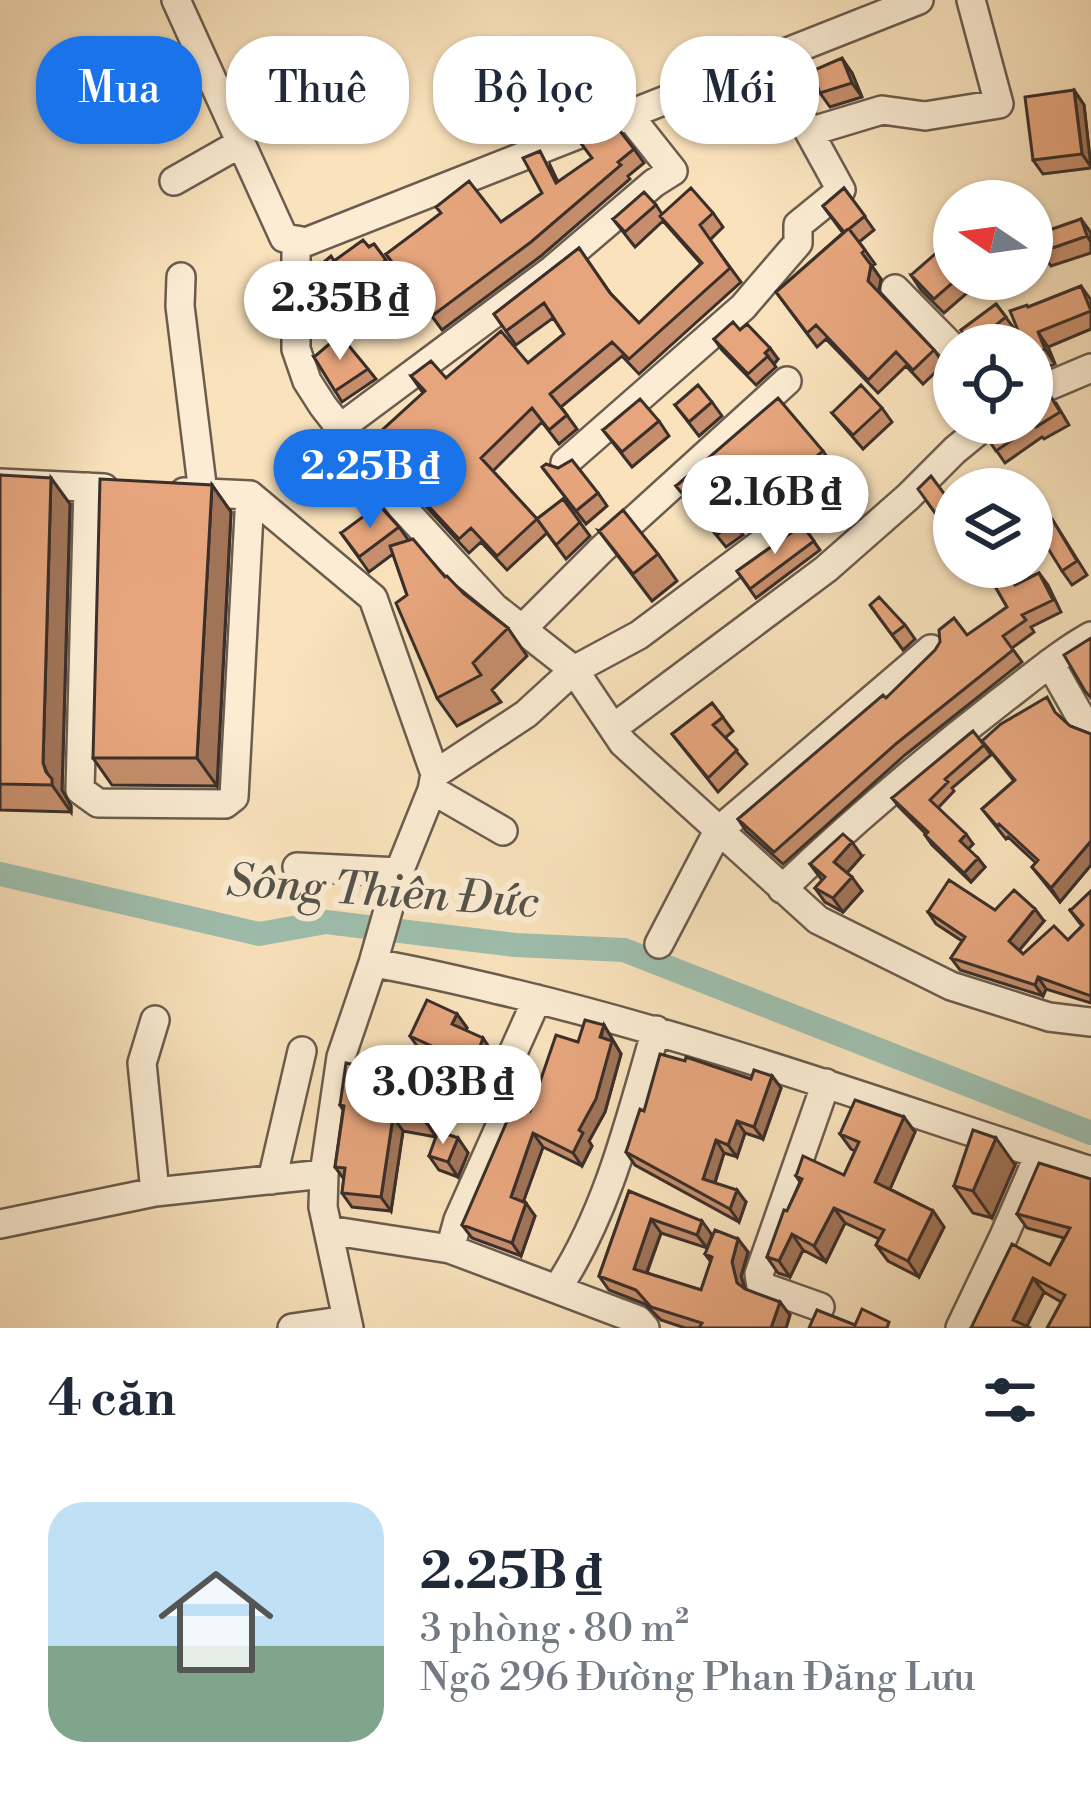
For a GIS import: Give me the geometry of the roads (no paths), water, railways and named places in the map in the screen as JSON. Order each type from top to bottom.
[{"type":"street","points":[[176,0],[226,110]]},
{"type":"street","points":[[819,39],[919,0]]},
{"type":"street","points":[[819,129],[882,110],[925,116],[999,104],[970,0]]},
{"type":"street","points":[[340,428],[552,270],[673,171],[636,123]]},
{"type":"street","points":[[174,181],[239,144]]},
{"type":"street","points":[[241,144],[284,238],[306,242],[551,144]]},
{"type":"street","points":[[565,463],[743,307],[798,244],[798,225],[841,190],[815,144]]},
{"type":"street","points":[[296,240],[296,349],[308,381],[401,506],[494,607],[574,670],[623,743],[818,920],[951,986],[1049,1017],[1091,1022]]},
{"type":"street","points":[[182,277],[181,306],[202,493]]},
{"type":"street","points":[[895,289],[933,328]]},
{"type":"street","points":[[1053,384],[1091,368]]},
{"type":"street","points":[[522,629],[601,550],[788,381]]},
{"type":"street","points":[[613,728],[826,569],[962,444]]},
{"type":"street","points":[[0,483],[250,494],[373,598],[434,782],[503,831]]},
{"type":"street","points":[[88,487],[80,790],[98,802],[225,804],[234,797],[250,494]]},
{"type":"street","points":[[292,1328],[348,1324],[323,1207],[340,1057],[434,782],[526,714],[574,670],[640,635],[814,504]]},
{"type":"street","points":[[782,889],[842,831],[969,725],[1091,636]]},
{"type":"street","points":[[659,944],[718,831],[931,649]]},
{"type":"street","points":[[1051,663],[1080,716],[1091,726]]},
{"type":"street","points":[[297,867],[398,877]]},
{"type":"street","points":[[374,962],[656,1030],[1091,1172]]},
{"type":"street","points":[[450,1249],[465,1202],[518,1086],[503,1075],[537,999]]},
{"type":"street","points":[[154,1192],[142,1063],[155,1020]]},
{"type":"street","points":[[557,1289],[601,1209],[656,1030]]},
{"type":"street","points":[[272,1180],[302,1051]]},
{"type":"street","points":[[820,1307],[761,1286],[759,1274],[826,1083]]},
{"type":"street","points":[[960,1328],[1039,1154]]},
{"type":"street","points":[[0,1224],[154,1192],[324,1174]]},
{"type":"street","points":[[328,1230],[450,1249],[638,1320],[645,1328]]},
{"type":"waterway","name":"Sông Thiên Đức","points":[[0,874],[259,934],[326,922],[515,945],[624,950],[1091,1133]]}]
